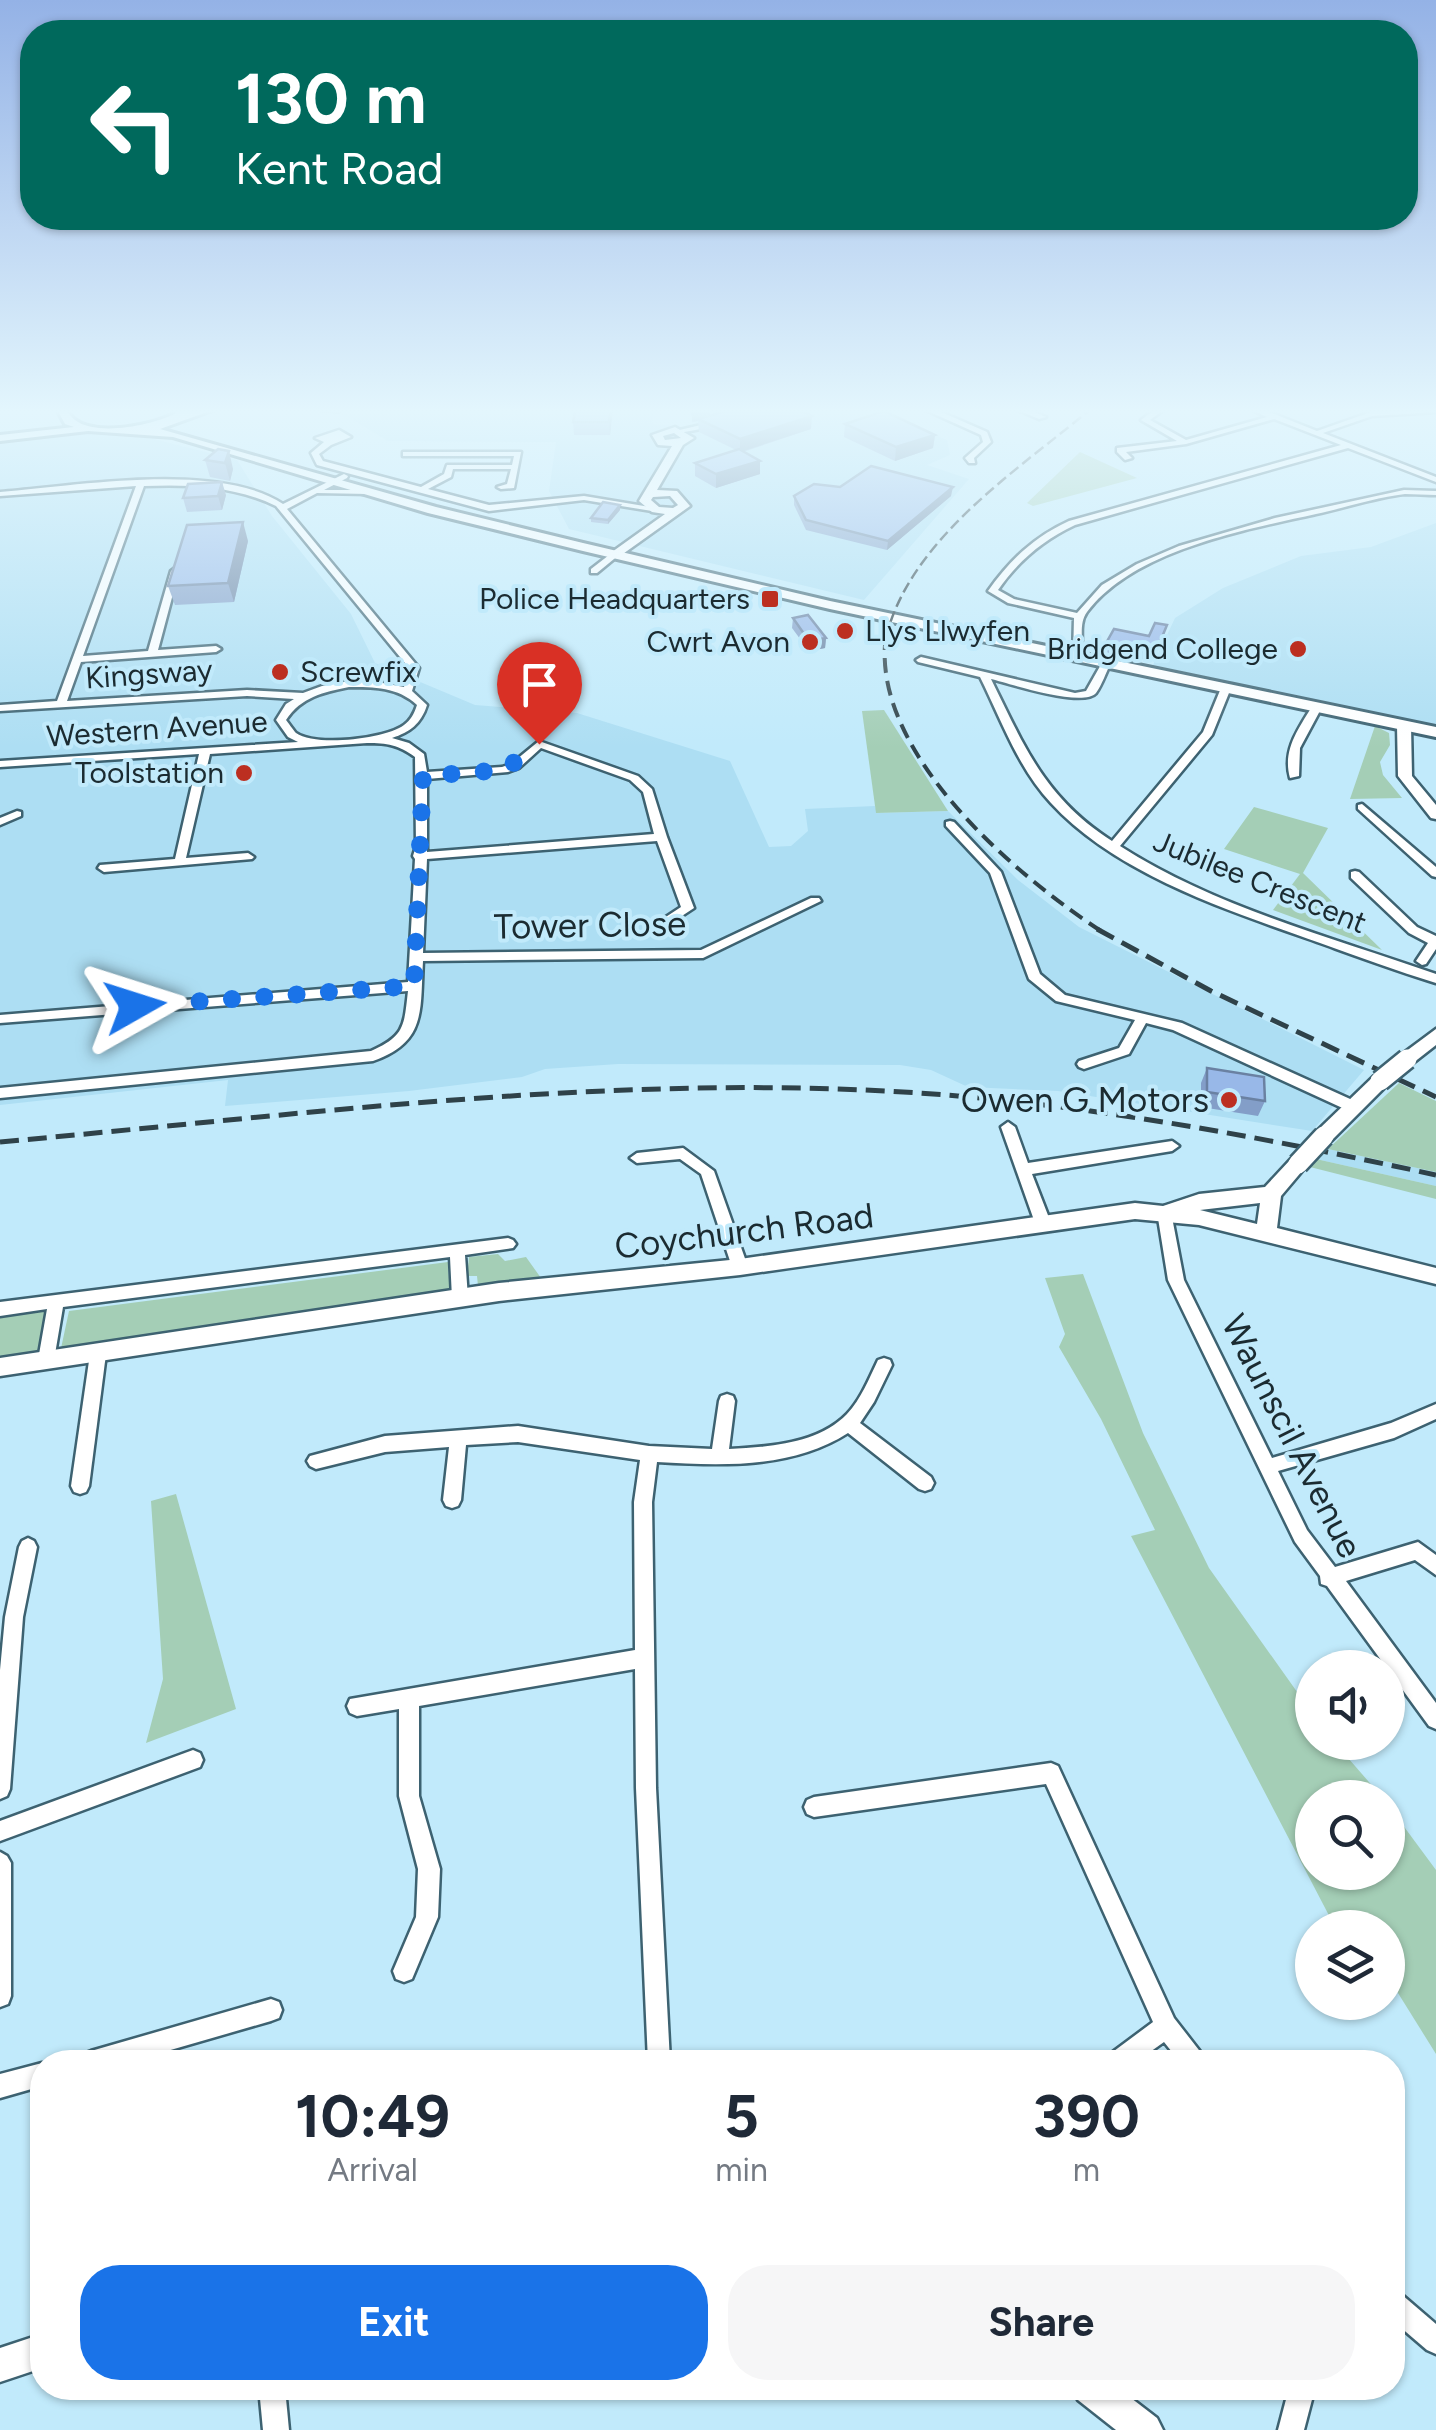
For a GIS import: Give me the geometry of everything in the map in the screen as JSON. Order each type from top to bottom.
[{"type":"main road","points":[[482,521],[583,547],[613,550]]},
{"type":"main road","points":[[503,521],[830,605],[1429,731]]},
{"type":"street","points":[[61,704],[127,521]]},
{"type":"street","points":[[293,521],[383,627],[401,670]]},
{"type":"street","points":[[613,550],[636,521]]},
{"type":"street","points":[[583,547],[588,566],[660,521]]},
{"type":"street","points":[[1074,521],[1012,561],[993,590],[1011,601],[1078,616]]},
{"type":"street","points":[[1076,656],[1080,644],[1078,616],[1094,594],[1146,560],[1292,521]]},
{"type":"street","points":[[152,654],[177,562]]},
{"type":"street","points":[[76,659],[216,649]]},
{"type":"street","points":[[921,660],[1085,696],[1106,662]]},
{"type":"street","points":[[367,685],[414,668],[408,690]]},
{"type":"street","name":"Jubilee Crescent","points":[[984,675],[1035,772],[1078,823],[1114,846],[1220,899],[1436,979]]},
{"type":"street","points":[[367,685],[408,690],[422,705],[411,726],[411,747]]},
{"type":"street","name":"Kingsway","points":[[0,708],[247,692],[301,696],[367,685]]},
{"type":"street","points":[[1114,846],[1208,733],[1226,688]]},
{"type":"street","points":[[301,696],[286,708],[281,720],[289,733],[318,743]]},
{"type":"street","points":[[1294,776],[1291,760],[1296,740],[1317,707]]},
{"type":"street","points":[[376,739],[411,726]]},
{"type":"street","points":[[1404,726],[1405,776],[1436,815]]},
{"type":"street","points":[[1407,746],[1416,745],[1429,731]]},
{"type":"street","points":[[0,1093],[372,1056],[395,1046],[409,1031],[414,986],[423,776],[420,756],[411,747],[376,739]]},
{"type":"street","name":"Western Avenue","points":[[0,764],[376,739]]},
{"type":"street","points":[[423,776],[504,770],[539,744],[634,778],[648,791],[688,908],[652,930]]},
{"type":"street","points":[[180,861],[205,751]]},
{"type":"street","points":[[1362,807],[1436,874]]},
{"type":"street","points":[[0,822],[17,814]]},
{"type":"street","points":[[1356,821],[1374,818]]},
{"type":"street","points":[[950,824],[995,872],[1034,976],[1061,998],[1177,1026],[1354,1107]]},
{"type":"street","points":[[420,856],[661,838]]},
{"type":"street","points":[[104,868],[248,857]]},
{"type":"street","points":[[1355,875],[1414,930],[1436,941],[1422,961]]},
{"type":"street","points":[[1372,891],[1388,887]]},
{"type":"street","name":"Tower Close","points":[[415,957],[703,954],[814,901]]},
{"type":"street","points":[[0,1019],[414,986]]},
{"type":"street","points":[[1084,1064],[1124,1051],[1142,1019]]},
{"type":"street","points":[[1266,1234],[1271,1194],[1380,1081],[1436,1035]]},
{"type":"street","points":[[1008,1127],[1043,1224]]},
{"type":"street","points":[[1026,1169],[1172,1146]]},
{"type":"street","points":[[637,1158],[684,1153],[707,1171],[740,1267]]},
{"type":"street","points":[[1164,1212],[1199,1202],[1271,1194]]},
{"type":"street","name":"Coychurch Road","points":[[0,1368],[460,1298],[740,1267],[1135,1211],[1164,1212],[1266,1234],[1436,1276]]},
{"type":"street","name":"Waunscil Avenue","points":[[1164,1212],[1176,1280],[1266,1467],[1328,1578],[1436,1719]]},
{"type":"street","points":[[0,1309],[508,1244]]},
{"type":"street","points":[[457,1250],[460,1298]]},
{"type":"street","points":[[46,1360],[56,1303]]},
{"type":"street","points":[[80,1486],[98,1354]]},
{"type":"street","points":[[316,1461],[385,1444],[518,1434],[649,1454],[776,1453],[816,1444],[849,1424],[884,1365]]},
{"type":"street","points":[[720,1454],[727,1401]]},
{"type":"street","points":[[1266,1467],[1394,1430],[1436,1411]]},
{"type":"street","points":[[849,1424],[925,1484]]},
{"type":"street","points":[[452,1500],[458,1440]]},
{"type":"street","points":[[649,1454],[643,1502],[646,1788],[658,2050]]},
{"type":"street","points":[[0,1789],[7,1619],[28,1547]]},
{"type":"street","points":[[1328,1578],[1418,1551],[1436,1566]]},
{"type":"street","points":[[357,1706],[645,1658]]},
{"type":"street","points":[[404,1971],[427,1917],[429,1869],[409,1796],[409,1698]]},
{"type":"street","points":[[0,1830],[193,1760]]},
{"type":"street","points":[[814,1806],[1051,1773],[1166,2026],[1185,2050]]},
{"type":"street","points":[[0,1864],[0,1996]]},
{"type":"street","points":[[133,2050],[271,2010]]},
{"type":"street","points":[[1134,2050],[1166,2026]]},
{"type":"street","points":[[0,2086],[30,2078]]},
{"type":"street","points":[[1405,2314],[1436,2341]]},
{"type":"street","points":[[0,2365],[30,2355]]},
{"type":"street","points":[[273,2400],[276,2430]]},
{"type":"street","points":[[1106,2400],[1145,2430]]},
{"type":"street","points":[[1291,2430],[1299,2400]]},
{"type":"shaded area","points":[[0,521],[276,521],[351,614],[375,663],[475,705],[577,713],[730,761],[769,847],[791,846],[808,831],[805,809],[875,806],[877,813],[948,811],[1018,880],[1079,927],[1364,1070],[1312,1131],[1058,1091],[968,1087],[931,1070],[900,1065],[618,1064],[545,1069],[522,1077],[409,1091],[225,1106],[228,1080],[0,1105]]},
{"type":"shaded area","points":[[565,521],[932,521],[864,600],[569,529]]},
{"type":"shaded area","name":"Bridgend College","points":[[1436,523],[1436,726],[1153,665],[1175,618],[1223,588],[1301,556],[1371,547]]},
{"type":"shaded area","points":[[1328,1149],[1436,1172],[1436,1186],[1316,1159]]},
{"type":"green space","points":[[884,710],[948,811],[876,813],[862,711]]},
{"type":"green space","points":[[1375,726],[1389,733],[1390,745],[1380,762],[1383,775],[1402,798],[1350,799]]},
{"type":"green space","points":[[1254,807],[1328,828],[1303,873],[1382,950],[1273,910],[1300,874],[1224,849]]},
{"type":"green space","points":[[1399,1083],[1436,1101],[1436,1172],[1328,1149]]},
{"type":"green space","points":[[1316,1159],[1436,1186],[1436,1199],[1310,1167]]},
{"type":"green space","points":[[498,1254],[505,1261],[526,1257],[541,1278],[478,1286],[477,1276],[467,1276],[469,1257]]},
{"type":"green space","points":[[448,1262],[450,1293],[60,1353],[69,1311]]},
{"type":"green space","points":[[1083,1274],[1143,1433],[1209,1568],[1295,1689],[1295,1760],[1350,1760],[1367,1780],[1295,1780],[1295,1850],[1131,1536],[1155,1530],[1101,1419],[1059,1347],[1065,1334],[1045,1278]]},
{"type":"green space","points":[[48,1310],[40,1358],[0,1364],[0,1316]]},
{"type":"green space","points":[[176,1494],[236,1709],[146,1743],[163,1679],[151,1501]]},
{"type":"green space","points":[[1405,1828],[1436,1870],[1436,2054],[1405,2004],[1405,1910],[1326,1910],[1316,1890],[1405,1890]]},
{"type":"building","points":[[811,521],[912,521],[888,541]]},
{"type":"building","points":[[243,522],[228,583],[168,586],[187,525]]},
{"type":"building","points":[[808,615],[826,638],[809,641],[793,618]]},
{"type":"building","points":[[1155,623],[1167,625],[1155,654],[1105,645],[1114,629],[1149,636]]},
{"type":"building","points":[[1207,1068],[1264,1077],[1265,1101],[1207,1092]]},
{"type":"railway","points":[[886,637],[899,601],[918,568],[959,521]]},
{"type":"railway","points":[[886,637],[887,679],[900,722],[924,765],[955,806],[991,843],[1066,907],[1101,931]]},
{"type":"railway","points":[[1097,929],[1211,991],[1436,1097]]},
{"type":"railway","points":[[0,1142],[523,1095],[838,1089],[989,1099],[1139,1118],[1436,1175]]},
{"type":"place","name":"Police Headquarters","points":[[770,599]]},
{"type":"place","name":"Llys Llwyfen","points":[[845,631]]},
{"type":"place","name":"Cwrt Avon","points":[[810,642]]},
{"type":"place","name":"Bridgend College","points":[[1298,649]]},
{"type":"place","name":"Screwfix","points":[[280,672]]},
{"type":"place","name":"Toolstation","points":[[244,773]]},
{"type":"place","name":"Owen G Motors","points":[[1229,1100]]},
{"type":"route","points":[[135,1006],[414,986],[423,776],[504,770],[515,766],[539,744]]}]
